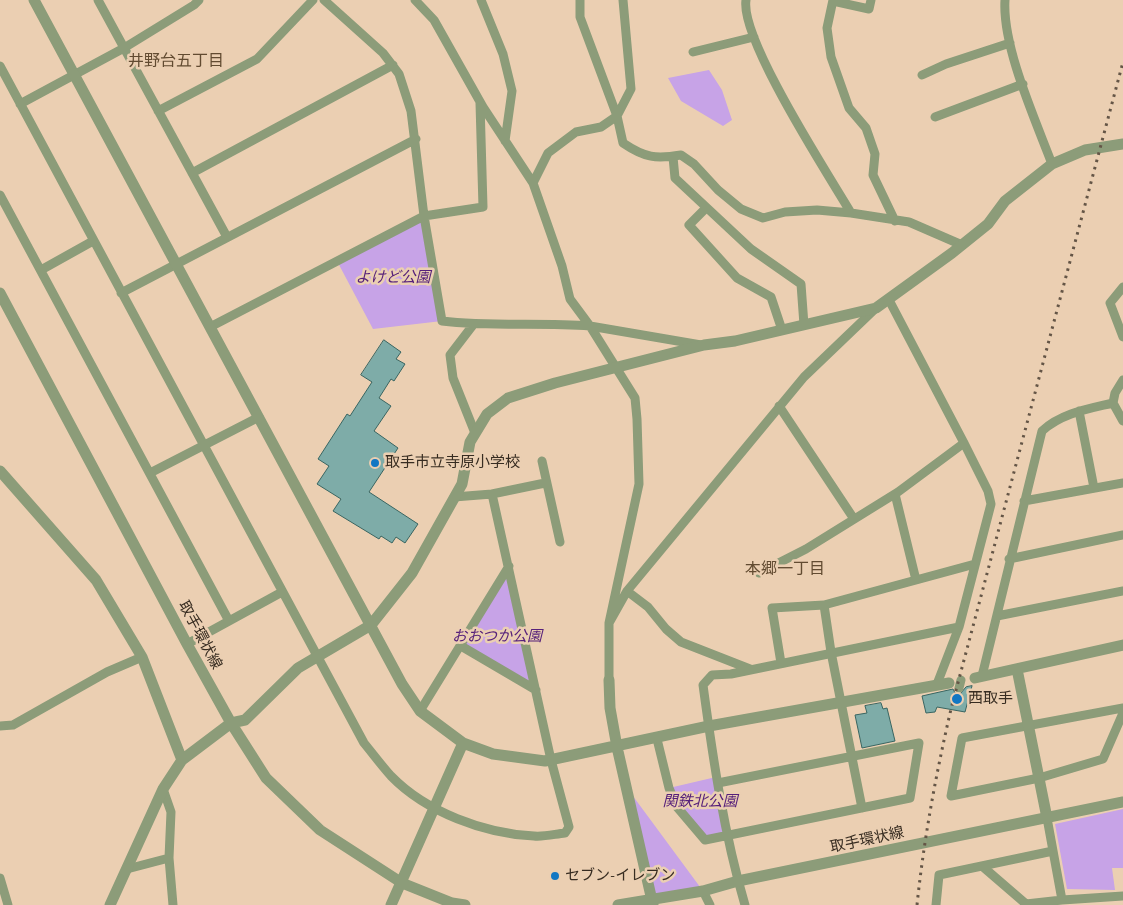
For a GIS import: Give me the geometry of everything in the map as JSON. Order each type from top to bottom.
[{"type":"street","points":[[34,0],[370,625],[402,684],[420,712],[463,743],[492,754],[510,758],[551,760],[657,739],[709,726],[937,684],[957,684]]},
{"type":"street","points":[[98,0],[227,237]]},
{"type":"street","points":[[20,104],[124,48],[194,6],[199,0]]},
{"type":"street","points":[[158,111],[257,59],[313,0]]},
{"type":"street","points":[[324,0],[382,53],[400,74],[412,111],[424,216],[442,321],[473,324],[548,323],[590,326],[704,345]]},
{"type":"street","points":[[415,0],[434,20],[480,100],[533,183],[562,266],[570,300],[590,326],[635,398],[639,484],[609,623],[609,680],[610,708],[617,747],[653,903]]},
{"type":"street","points":[[481,0],[503,54],[512,91],[505,140]]},
{"type":"street","points":[[580,0],[580,17],[617,116],[623,143],[638,153],[660,159],[681,155],[741,209],[763,218],[785,212],[818,210],[851,213],[909,222],[962,245]]},
{"type":"street","points":[[533,183],[548,153],[576,132],[601,127],[617,116],[631,89],[623,0]]},
{"type":"street","points":[[746,0],[745,8],[754,37],[777,87],[851,213]]},
{"type":"street","points":[[871,0],[869,9],[833,0],[827,28],[831,57],[849,108],[866,128],[875,154],[873,175],[895,221]]},
{"type":"street","points":[[1005,0],[1004,12],[1010,43],[1052,164]]},
{"type":"street","points":[[693,52],[754,37]]},
{"type":"street","points":[[922,75],[946,64],[1010,43]]},
{"type":"street","points":[[192,173],[392,65]]},
{"type":"street","points":[[0,66],[318,657],[338,698],[364,743],[392,776],[414,795],[460,819],[502,833],[536,836],[565,833],[569,827],[551,760],[492,494]]},
{"type":"street","points":[[935,118],[1023,84]]},
{"type":"street","points":[[210,327],[424,216],[483,207],[480,100]]},
{"type":"street","points":[[121,293],[416,139]]},
{"type":"street","points":[[609,623],[628,591],[779,406],[804,377],[876,308],[988,224],[1006,201],[1052,164],[1085,150],[1123,144]]},
{"type":"street","points":[[673,157],[675,178],[751,249],[802,284],[804,325]]},
{"type":"street","points":[[0,196],[230,621]]},
{"type":"street","points":[[706,208],[689,225],[737,278],[772,297],[782,330]]},
{"type":"street","points":[[41,270],[94,240]]},
{"type":"street","points":[[1122,331],[1110,302],[1123,287]]},
{"type":"street","name":"取手環状線","points":[[0,293],[231,723],[266,778],[320,830],[402,883],[452,903],[465,905]]},
{"type":"street","points":[[889,300],[964,443],[988,491],[991,504],[959,627],[937,684]]},
{"type":"street","points":[[110,905],[163,789],[182,760],[231,723],[246,720],[298,668],[370,625],[412,573],[462,484],[470,442],[487,414],[508,398],[617,368],[704,345],[782,330],[876,308]]},
{"type":"street","points":[[473,324],[450,355],[453,378],[476,433]]},
{"type":"street","points":[[1123,380],[1115,393],[1113,403],[1123,421]]},
{"type":"street","points":[[1113,403],[1079,411],[1053,421],[1042,431],[1009,559],[997,616],[978,677],[1123,645]]},
{"type":"street","points":[[779,406],[854,519]]},
{"type":"street","points":[[1079,411],[1094,488]]},
{"type":"street","points":[[150,473],[259,417]]},
{"type":"street","points":[[760,573],[895,494],[964,443]]},
{"type":"street","points":[[542,461],[545,483],[560,542]]},
{"type":"street","points":[[0,471],[96,580],[142,657],[182,760]]},
{"type":"street","points":[[454,497],[492,494],[545,483]]},
{"type":"street","points":[[1024,501],[1123,483]]},
{"type":"street","points":[[895,494],[916,580]]},
{"type":"street","points":[[1009,559],[1123,535]]},
{"type":"street","points":[[781,663],[772,608],[824,605],[976,564]]},
{"type":"street","points":[[420,712],[509,566]]},
{"type":"street","points":[[628,591],[648,607],[666,630],[681,642],[751,669]]},
{"type":"street","points":[[997,616],[1123,591]]},
{"type":"street","points":[[188,644],[282,592]]},
{"type":"street","points":[[824,605],[840,703],[862,808]]},
{"type":"street","points":[[745,905],[738,881],[718,783],[703,685],[712,675],[751,669],[959,627]]},
{"type":"street","points":[[461,646],[536,690]]},
{"type":"street","points":[[0,726],[13,725],[107,672],[142,657]]},
{"type":"street","points":[[1017,669],[1040,778],[1062,900]]},
{"type":"street","points":[[1123,708],[962,738],[951,796],[1040,778],[1103,759],[1123,713]]},
{"type":"street","points":[[657,739],[669,788],[677,807],[705,840],[910,798],[920,743],[718,783]]},
{"type":"street","points":[[391,905],[463,743]]},
{"type":"street","points":[[163,789],[171,812],[169,858],[173,905]]},
{"type":"street","name":"取手環状線","points":[[618,905],[653,903],[738,881],[1123,802]]},
{"type":"street","points":[[936,905],[938,875],[1053,851]]},
{"type":"street","points":[[127,868],[169,858]]},
{"type":"street","points":[[982,866],[1026,904],[1123,896]]},
{"type":"street","points":[[0,878],[8,905]]},
{"type":"street","points":[[703,891],[710,905]]},
{"type":"green space","points":[[709,70],[722,90],[732,120],[723,126],[681,101],[668,78]]},
{"type":"green space","name":"よけど公園","points":[[424,216],[442,321],[373,329],[337,261]]},
{"type":"green space","name":"おおつか公園","points":[[509,566],[536,690],[461,646]]},
{"type":"green space","name":"関鉄北公園","points":[[716,777],[728,835],[705,840],[669,788]]},
{"type":"green space","points":[[627,788],[703,891],[652,900]]},
{"type":"green space","points":[[1123,809],[1123,868],[1112,868],[1115,890],[1067,889],[1055,824]]},
{"type":"building","points":[[384,340],[401,352],[396,359],[405,364],[394,381],[391,379],[379,398],[391,406],[374,431],[398,448],[369,492],[418,524],[405,543],[396,537],[392,543],[381,536],[379,539],[333,511],[341,499],[317,484],[329,466],[318,459],[347,414],[350,416],[372,382],[361,375]]},
{"type":"building","points":[[972,686],[965,712],[937,707],[935,712],[926,713],[922,696],[953,689],[955,693],[960,694],[966,687]]},
{"type":"building","points":[[881,703],[883,709],[887,708],[895,741],[862,748],[855,715],[867,713],[865,706]]},
{"type":"railway","points":[[917,905],[931,806],[951,709],[1123,62]]},
{"type":"place","name":"取手市立寺原小学校","points":[[375,463]]},
{"type":"place","name":"西取手","points":[[957,699]]},
{"type":"place","name":"セブン-イレブン","points":[[555,876]]},
{"type":"district","name":"井野台五丁目","points":[[176,61]]},
{"type":"district","name":"本郷一丁目","points":[[785,569]]}]
